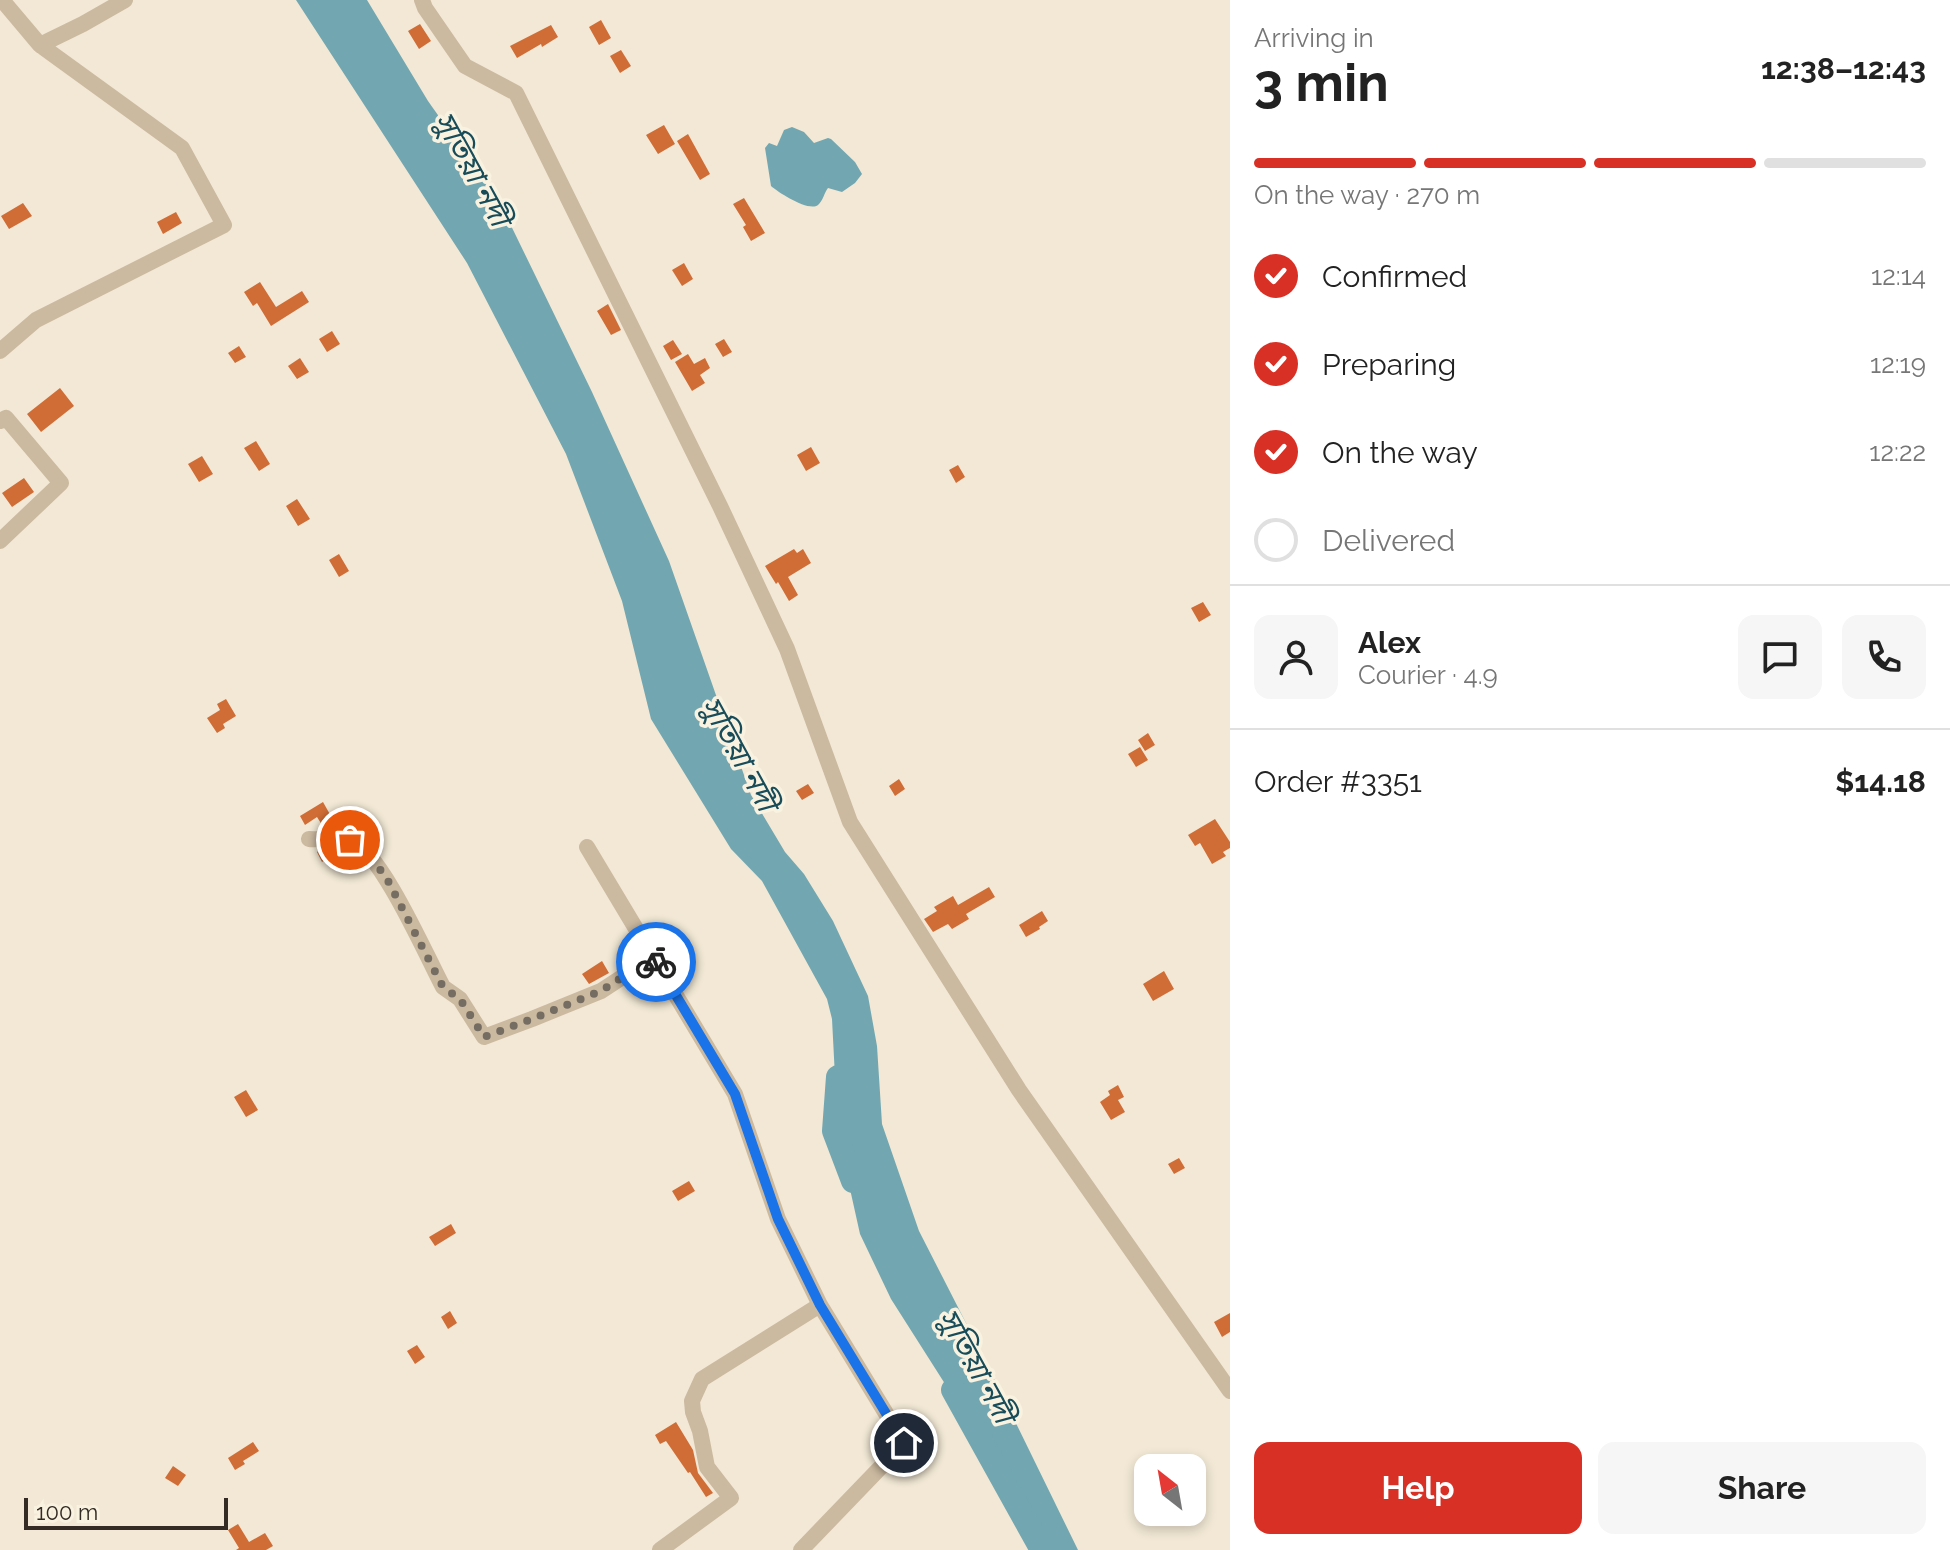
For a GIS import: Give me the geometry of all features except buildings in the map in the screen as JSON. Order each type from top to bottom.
[{"type":"street","points":[[0,351],[36,320],[224,225],[182,148],[40,45],[2,0]]},
{"type":"street","points":[[40,45],[125,0]]},
{"type":"street","points":[[422,0],[465,66],[516,93],[720,506],[787,649],[850,822],[1019,1090],[1230,1391]]},
{"type":"street","points":[[0,421],[6,418],[61,483],[0,541]]},
{"type":"street","points":[[309,839],[350,840],[364,849],[386,877],[443,987],[460,999],[484,1037],[601,991],[653,957]]},
{"type":"street","points":[[587,847],[735,1094],[778,1219],[820,1305],[904,1443],[801,1550]]},
{"type":"street","points":[[660,1550],[731,1498],[707,1467],[693,1412],[692,1401],[702,1379],[820,1305]]},
{"type":"water","points":[[296,0],[367,0],[428,101],[500,203],[592,392],[669,561],[751,795],[785,852],[804,874],[833,921],[868,996],[877,1046],[882,1124],[919,1231],[1078,1550],[1045,1550],[977,1428],[961,1409],[891,1299],[860,1234],[838,1135],[832,1019],[827,999],[762,881],[731,849],[651,719],[622,601],[566,454],[467,263]]},
{"type":"water","points":[[792,127],[804,132],[814,143],[831,139],[855,162],[862,174],[842,192],[828,188],[820,203],[814,206],[801,204],[780,193],[771,186],[765,148],[769,143],[777,146],[784,130]]},
{"type":"waterway","name":"সুতিয়া নদী","points":[[838,1077],[834,1131],[853,1181]]},
{"type":"waterway","name":"সুতিয়া নদী","points":[[953,1390],[1042,1550]]},
{"type":"way so far","points":[[350,840],[364,849],[386,877],[443,987],[460,999],[484,1037],[601,991],[653,957],[656,962]]},
{"type":"route","points":[[656,962],[735,1094],[778,1219],[820,1305],[904,1443]]}]
